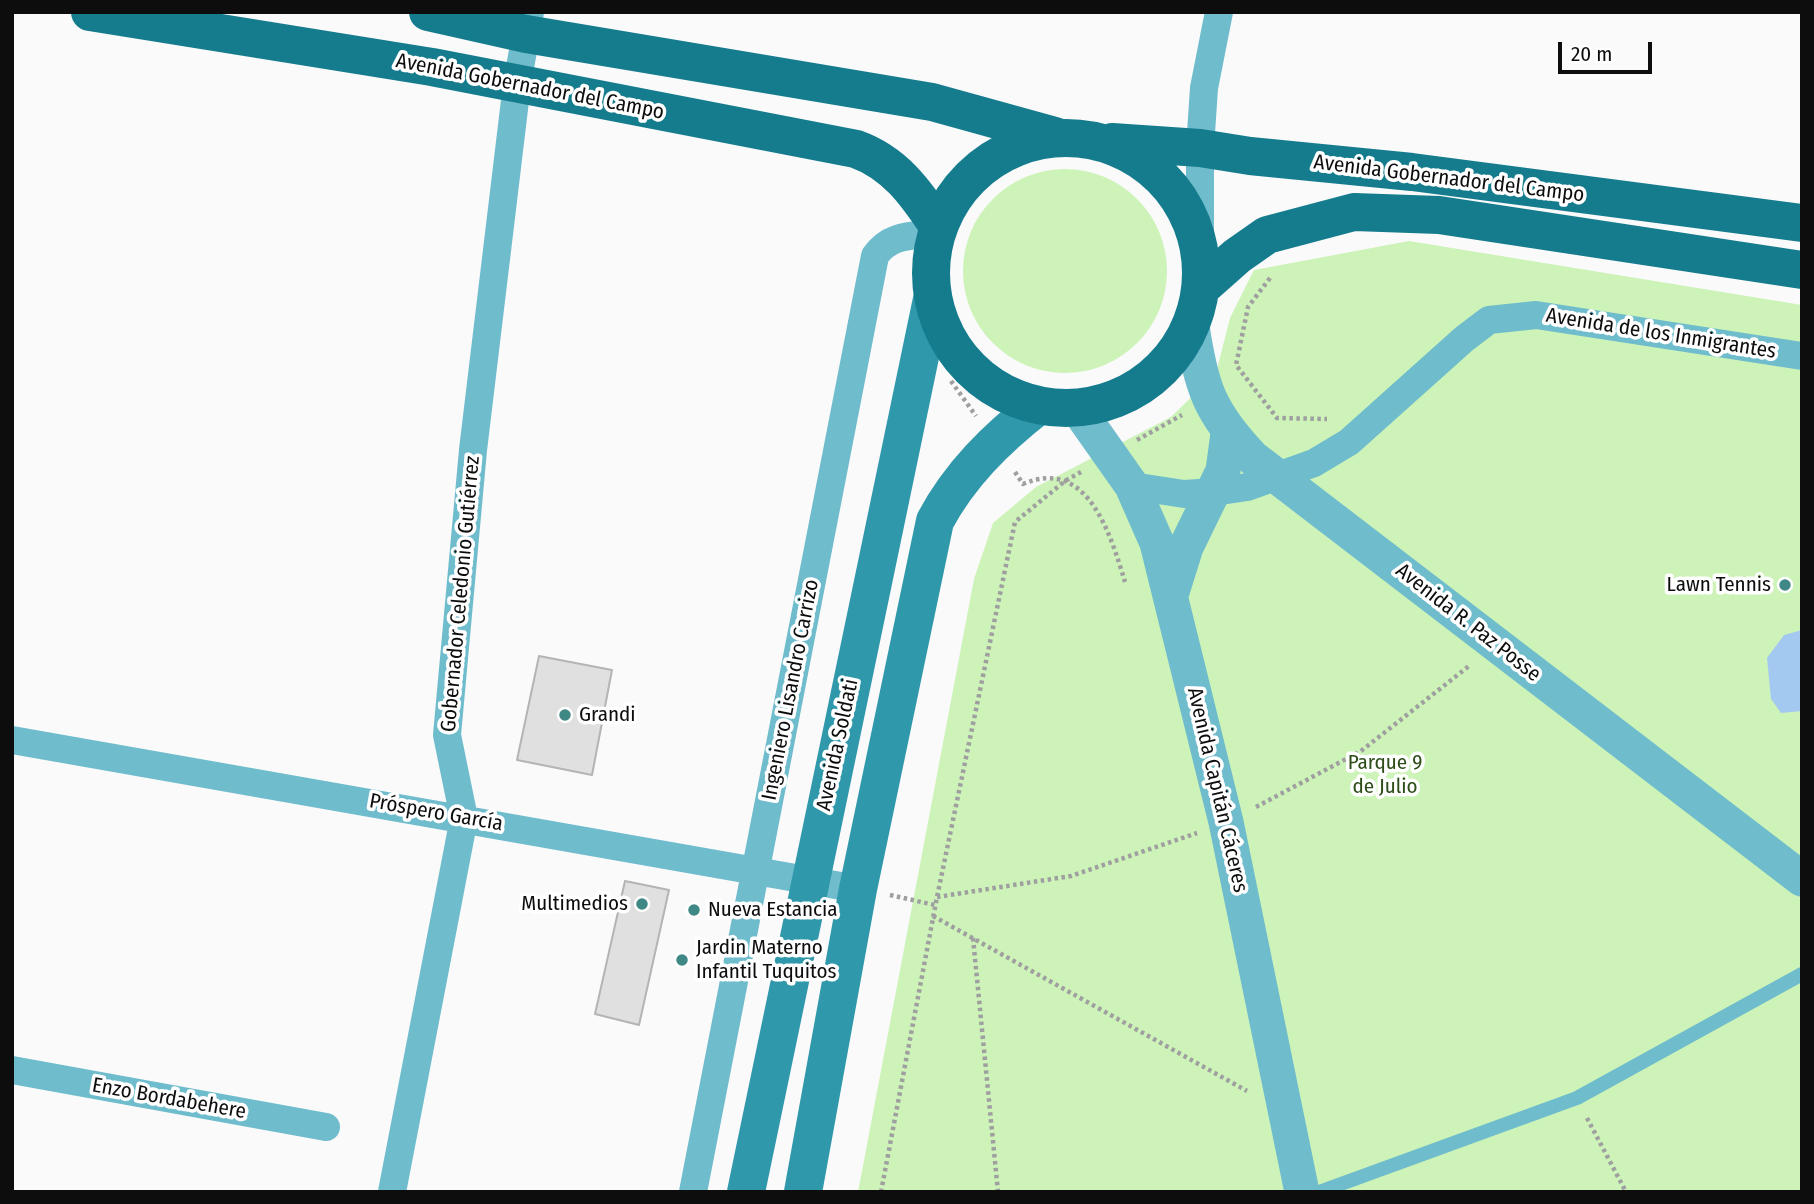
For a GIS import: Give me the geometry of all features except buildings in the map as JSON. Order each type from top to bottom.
[{"type":"main road","name":"Avenida Gobernador del Campo","points":[[90,12],[432,67],[856,149],[878,158],[903,178],[937,229]]},
{"type":"main road","name":"Avenida Gobernador del Campo","points":[[428,12],[528,23],[932,102],[1078,139],[1200,148],[1802,223]]},
{"type":"main road","points":[[1078,139],[1133,155],[1164,179],[1188,212],[1200,249],[1202,287],[1192,326],[1173,357],[1147,383],[1114,400],[1077,408],[1038,406],[1001,392],[969,369],[945,336],[932,299],[930,266],[937,229],[958,191],[986,163],[1022,145],[1078,139]]},
{"type":"main road","name":"Avenida Gobernador del Campo","points":[[1202,287],[1267,235],[1354,212],[1439,215],[1802,270]]},
{"type":"main road","name":"Avenida Soldati","points":[[746,1192],[932,299]]},
{"type":"main road","points":[[803,1192],[858,889],[935,521],[949,495],[969,469],[1038,406]]},
{"type":"street","points":[[1200,249],[1200,148],[1205,88],[1219,12]]},
{"type":"street","name":"Gobernador Celedonio Gutiérrez","points":[[391,1192],[464,818],[447,735],[473,450],[517,85],[528,23]]},
{"type":"street","name":"Ingeniero Lisandro Carrizo","points":[[693,1192],[875,256],[886,242],[937,229]]},
{"type":"street","name":"Avenida de los Inmigrantes","points":[[1132,486],[1184,494],[1214,492],[1280,477],[1314,463],[1349,442],[1464,339],[1489,320],[1536,315],[1802,356]]},
{"type":"street","name":"Avenida R. Paz Posse","points":[[1192,326],[1199,376],[1217,417],[1228,433],[1253,458],[1802,879]]},
{"type":"street","name":"Avenida Capitán Cáceres","points":[[1077,408],[1132,486],[1157,543],[1226,822],[1302,1192]]},
{"type":"street","points":[[1171,595],[1186,547],[1214,492],[1225,463],[1228,433]]},
{"type":"street","name":"Próspero García","points":[[12,740],[858,889]]},
{"type":"street","name":"Enzo Bordabehere","points":[[12,1070],[326,1127]]},
{"type":"lane","points":[[1319,1192],[1577,1098],[1802,974]]},
{"type":"path","points":[[1276,271],[1248,307],[1236,365],[1276,418],[1327,419]]},
{"type":"path","points":[[881,1192],[935,905],[1015,522],[1065,481],[1246,378]]},
{"type":"path","points":[[858,889],[935,905]]},
{"type":"path","points":[[933,916],[1286,1113]]},
{"type":"path","points":[[973,938],[998,1192]]},
{"type":"path","points":[[1577,1098],[1626,1192]]},
{"type":"green space","points":[[1065,169],[1104,177],[1137,199],[1159,232],[1167,271],[1159,310],[1137,343],[1104,365],[1065,373],[1026,365],[993,343],[971,310],[963,271],[971,232],[993,199],[1026,177]]},
{"type":"green space","name":"Parque 9 de Julio","points":[[1409,241],[1802,305],[1802,1192],[858,1192],[974,579],[993,523],[1036,487],[1171,417],[1216,373],[1230,318],[1254,270]]},
{"type":"water","points":[[1802,630],[1802,711],[1781,713],[1771,699],[1767,658],[1784,635]]},
{"type":"place","name":"Lawn Tennis","points":[[1785,585]]},
{"type":"place","name":"Grandi","points":[[565,715]]},
{"type":"place","name":"Multimedios","points":[[642,904]]},
{"type":"place","name":"Nueva Estancia","points":[[694,910]]},
{"type":"place","name":"Jardin Materno Infantil Tuquitos","points":[[682,960]]}]
